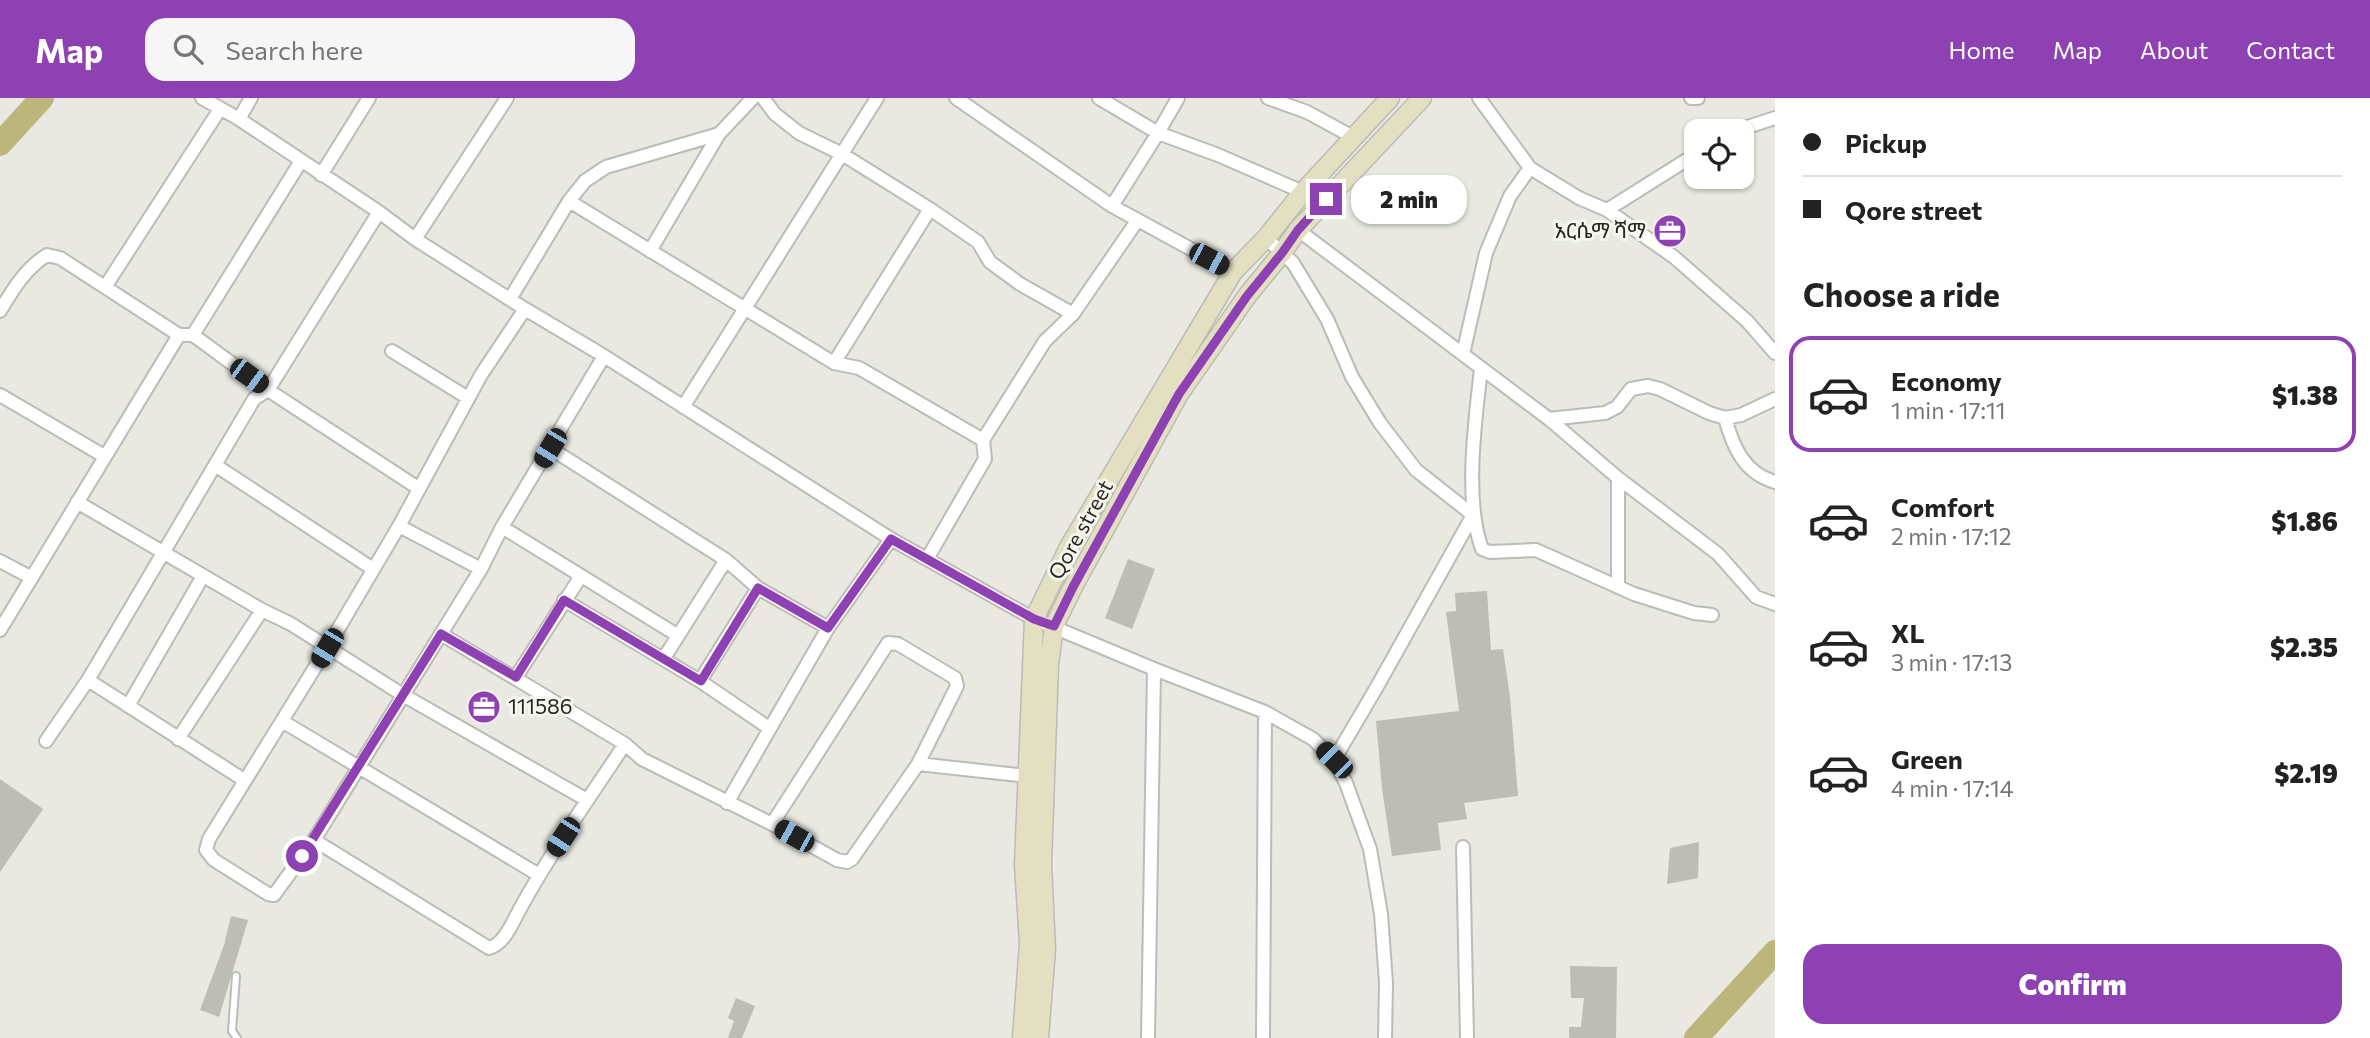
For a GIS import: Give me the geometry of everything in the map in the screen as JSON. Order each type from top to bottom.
[{"type":"street","points":[[202,98],[239,119],[415,239],[891,539],[1034,619],[1265,712],[1313,739],[1334,760],[1346,783],[1370,849],[1381,914],[1387,983],[1385,1038]]},
{"type":"street","points":[[239,119],[251,98]]},
{"type":"street","points":[[321,175],[369,98]]},
{"type":"street","points":[[415,239],[507,98]]},
{"type":"street","points":[[650,251],[719,134],[753,98]]},
{"type":"street","points":[[763,98],[775,114],[799,133],[842,154],[930,209],[978,242],[990,262],[1020,284],[1073,314]]},
{"type":"street","points":[[683,407],[877,98]]},
{"type":"street","points":[[956,98],[1112,206],[1233,272]]},
{"type":"street","points":[[1099,98],[1158,133],[1303,192]]},
{"type":"street","points":[[1112,206],[1178,98]]},
{"type":"street","points":[[1268,98],[1307,112],[1353,137]]},
{"type":"street","name":"Qore street","points":[[1022,1038],[1029,943],[1024,865],[1034,619],[1069,547],[1233,272],[1390,98]]},
{"type":"street","name":"Qore street","points":[[1039,1038],[1045,948],[1042,864],[1048,677],[1054,626],[1179,394],[1247,296],[1298,230],[1422,98]]},
{"type":"street","points":[[1480,98],[1530,169],[1579,198],[1607,210],[1674,257],[1747,321],[1775,353]]},
{"type":"street","points":[[1691,98],[1698,98]]},
{"type":"street","points":[[105,287],[220,109]]},
{"type":"street","points":[[1754,125],[1775,118]]},
{"type":"street","points":[[510,299],[569,201],[585,181],[606,167],[719,134]]},
{"type":"street","points":[[193,335],[301,161]]},
{"type":"street","points":[[1607,210],[1684,162]]},
{"type":"street","points":[[1463,354],[1486,253],[1510,195],[1530,169]]},
{"type":"street","points":[[1323,170],[1341,184]]},
{"type":"street","points":[[569,201],[834,363],[859,368],[983,440]]},
{"type":"street","points":[[834,363],[930,209]]},
{"type":"street","points":[[46,741],[89,680],[254,399],[268,390],[379,212]]},
{"type":"street","points":[[927,559],[985,459],[983,440],[1045,341],[1073,314],[1137,221]]},
{"type":"street","points":[[1298,230],[1549,419],[1618,478],[1718,554],[1756,597],[1775,604]]},
{"type":"street","points":[[1266,238],[1293,263],[1327,319],[1352,377],[1380,423],[1416,470],[1472,515]]},
{"type":"street","points":[[0,311],[10,293],[33,264],[47,255],[60,258],[179,335],[193,335],[268,390],[418,488]]},
{"type":"street","points":[[525,309],[468,398],[399,526],[327,648],[209,839],[206,850],[215,860],[268,894],[274,895],[314,840],[481,569],[502,527],[604,356]]},
{"type":"street","points":[[0,630],[179,335]]},
{"type":"street","points":[[392,351],[468,398]]},
{"type":"street","points":[[1481,369],[1475,430],[1472,515],[1482,548],[1490,552],[1536,550],[1634,594],[1694,613],[1712,615]]},
{"type":"street","points":[[1549,419],[1605,414],[1617,407],[1631,389],[1648,386],[1660,388],[1709,413],[1725,418],[1741,415],[1775,399]]},
{"type":"street","points":[[0,395],[104,456]]},
{"type":"street","points":[[1725,418],[1730,438],[1743,461],[1760,478],[1775,482]]},
{"type":"street","points":[[550,448],[726,561],[758,588],[828,628]]},
{"type":"street","points":[[215,466],[373,569]]},
{"type":"street","points":[[1618,478],[1618,587]]},
{"type":"street","points":[[77,502],[262,610],[292,624],[403,695],[587,800]]},
{"type":"street","points":[[1334,760],[1472,515]]},
{"type":"street","points":[[399,526],[481,569]]},
{"type":"street","points":[[502,527],[677,635]]},
{"type":"street","points":[[727,803],[828,628],[891,539]]},
{"type":"street","points":[[0,561],[32,578]]},
{"type":"street","points":[[664,658],[726,561]]},
{"type":"street","points":[[128,706],[203,576]]},
{"type":"street","points":[[516,677],[581,576]]},
{"type":"street","points":[[701,681],[758,588]]},
{"type":"street","points":[[564,600],[701,681],[769,728]]},
{"type":"street","points":[[178,739],[262,610]]},
{"type":"street","points":[[441,634],[625,744],[642,759],[837,860],[847,862],[852,859],[919,764],[957,686],[955,678],[898,644],[888,643],[772,824]]},
{"type":"street","points":[[1148,1038],[1154,669]]},
{"type":"street","points":[[89,680],[244,780]]},
{"type":"street","points":[[1263,1038],[1265,712]]},
{"type":"street","points":[[282,722],[538,875]]},
{"type":"street","points":[[314,840],[489,948],[496,947],[504,938],[538,875],[625,744]]},
{"type":"street","points":[[919,764],[1027,776]]},
{"type":"street","points":[[1464,847],[1466,1038]]},
{"type":"lane","points":[[236,976],[232,1031],[237,1038]]},
{"type":"building","points":[[1128,559],[1155,569],[1132,629],[1105,618]]},
{"type":"building","points":[[1487,591],[1491,650],[1503,649],[1518,796],[1464,803],[1467,819],[1438,823],[1441,850],[1392,856],[1376,721],[1459,711],[1446,612],[1456,611],[1455,593]]},
{"type":"building","points":[[0,779],[43,809],[0,872]]},
{"type":"building","points":[[1699,842],[1698,878],[1667,884],[1670,848]]},
{"type":"building","points":[[231,916],[248,920],[219,1017],[200,1010],[224,945]]},
{"type":"building","points":[[1570,966],[1617,967],[1616,1038],[1569,1038],[1569,1027],[1581,1027],[1584,998],[1571,998]]},
{"type":"building","points":[[736,998],[755,1006],[742,1038],[728,1038],[734,1021],[728,1018]]},
{"type":"waterway","points":[[0,144],[42,98]]},
{"type":"waterway","points":[[1696,1038],[1775,952]]},
{"type":"place","name":"አርሴማ ሻማ","points":[[1670,231]]},
{"type":"place","name":"111586","points":[[484,707]]},
{"type":"route","points":[[302,856],[441,634],[516,677],[564,600],[701,681],[758,588],[828,628],[891,539],[1034,619],[1054,626],[1179,394],[1247,296],[1298,230],[1326,199]]}]
